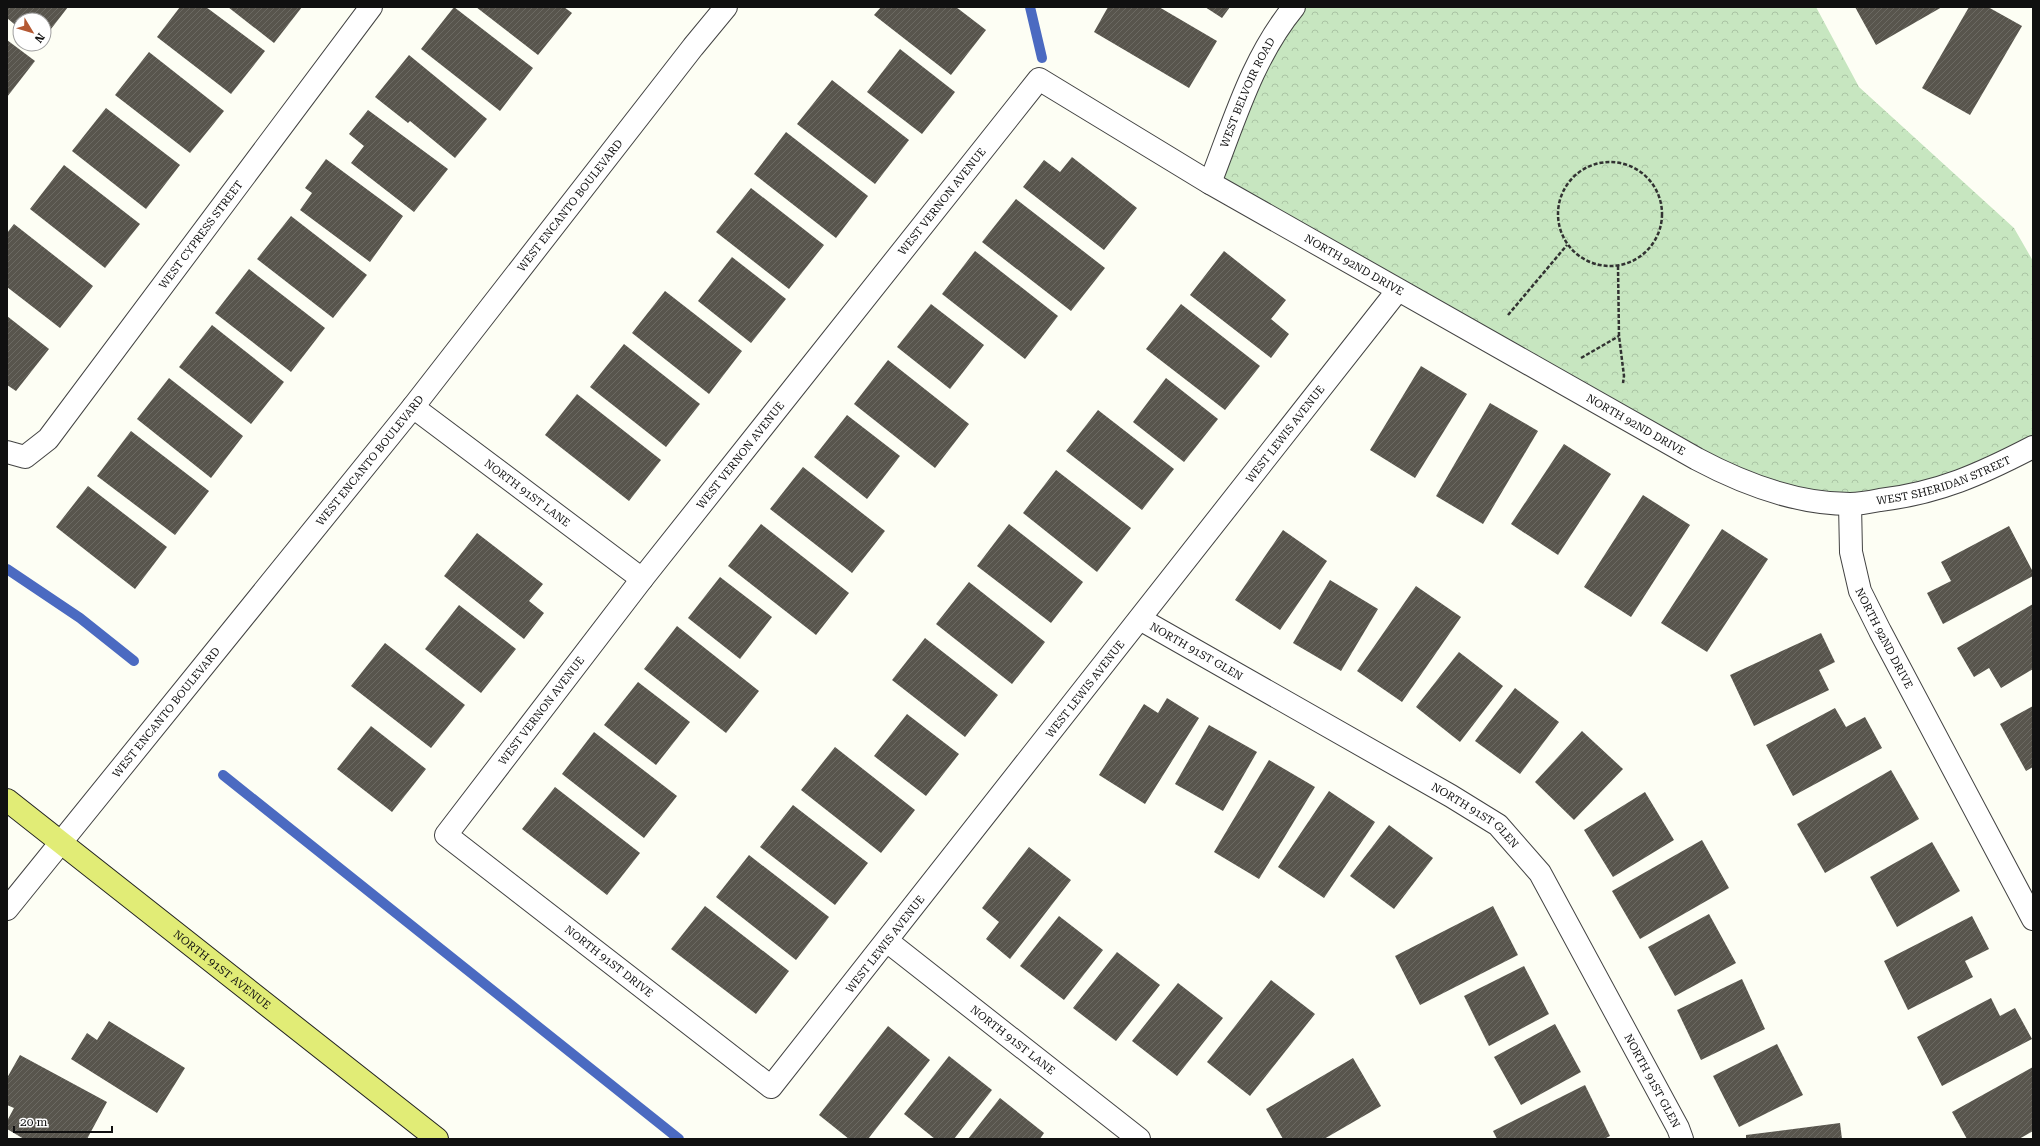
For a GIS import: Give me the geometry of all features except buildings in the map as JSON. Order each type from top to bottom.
[{"type":"main road","name":"NORTH 91ST AVENUE","points":[[7,800],[437,1139]]},
{"type":"street","name":"WEST CYPRESS STREET","points":[[16,454],[48,439],[371,7]]},
{"type":"street","name":"WEST ENCANTO BOULEVARD","points":[[7,909],[413,407],[693,47],[726,7]]},
{"type":"street","name":"WEST BELVOIR ROAD","points":[[1210,183],[1250,76],[1270,40],[1294,7]]},
{"type":"street","name":"NORTH 92ND DRIVE","points":[[1039,79],[1210,183],[1727,475],[1761,488],[1806,499],[1850,504],[1851,552],[1860,591],[1880,632],[2033,919]]},
{"type":"street","name":"WEST VERNON AVENUE","points":[[446,835],[642,580],[1039,79]]},
{"type":"street","name":"WEST LEWIS AVENUE","points":[[772,1087],[1398,290]]},
{"type":"street","name":"NORTH 91ST LANE","points":[[413,407],[642,580]]},
{"type":"street","name":"WEST SHERIDAN STREET","points":[[1850,504],[1907,497],[1957,484],[1992,469],[2033,447]]},
{"type":"street","name":"NORTH 91ST GLEN","points":[[1140,618],[1444,792],[1498,825],[1540,873],[1678,1128],[1682,1139]]},
{"type":"street","name":"NORTH 91ST DRIVE","points":[[446,835],[772,1087]]},
{"type":"street","name":"NORTH 91ST LANE","points":[[887,942],[1139,1139]]},
{"type":"path","points":[[1609,162],[1626,164],[1640,171],[1652,182],[1659,196],[1662,211],[1661,227],[1648,251],[1630,263],[1618,266],[1599,266],[1576,255],[1567,245],[1558,222],[1559,205],[1568,183],[1585,168],[1594,164],[1609,162]]},
{"type":"path","points":[[1508,315],[1567,245]]},
{"type":"path","points":[[1618,266],[1619,336],[1624,376],[1623,383]]},
{"type":"path","points":[[1581,358],[1619,336]]},
{"type":"green space","points":[[1294,7],[1816,7],[1859,87],[2014,228],[2033,261],[2033,447],[1907,497],[1761,488],[1210,183]]},
{"type":"waterway","points":[[1030,7],[1042,58]]},
{"type":"waterway","points":[[7,569],[80,618],[134,661]]},
{"type":"waterway","points":[[223,775],[679,1139]]}]
